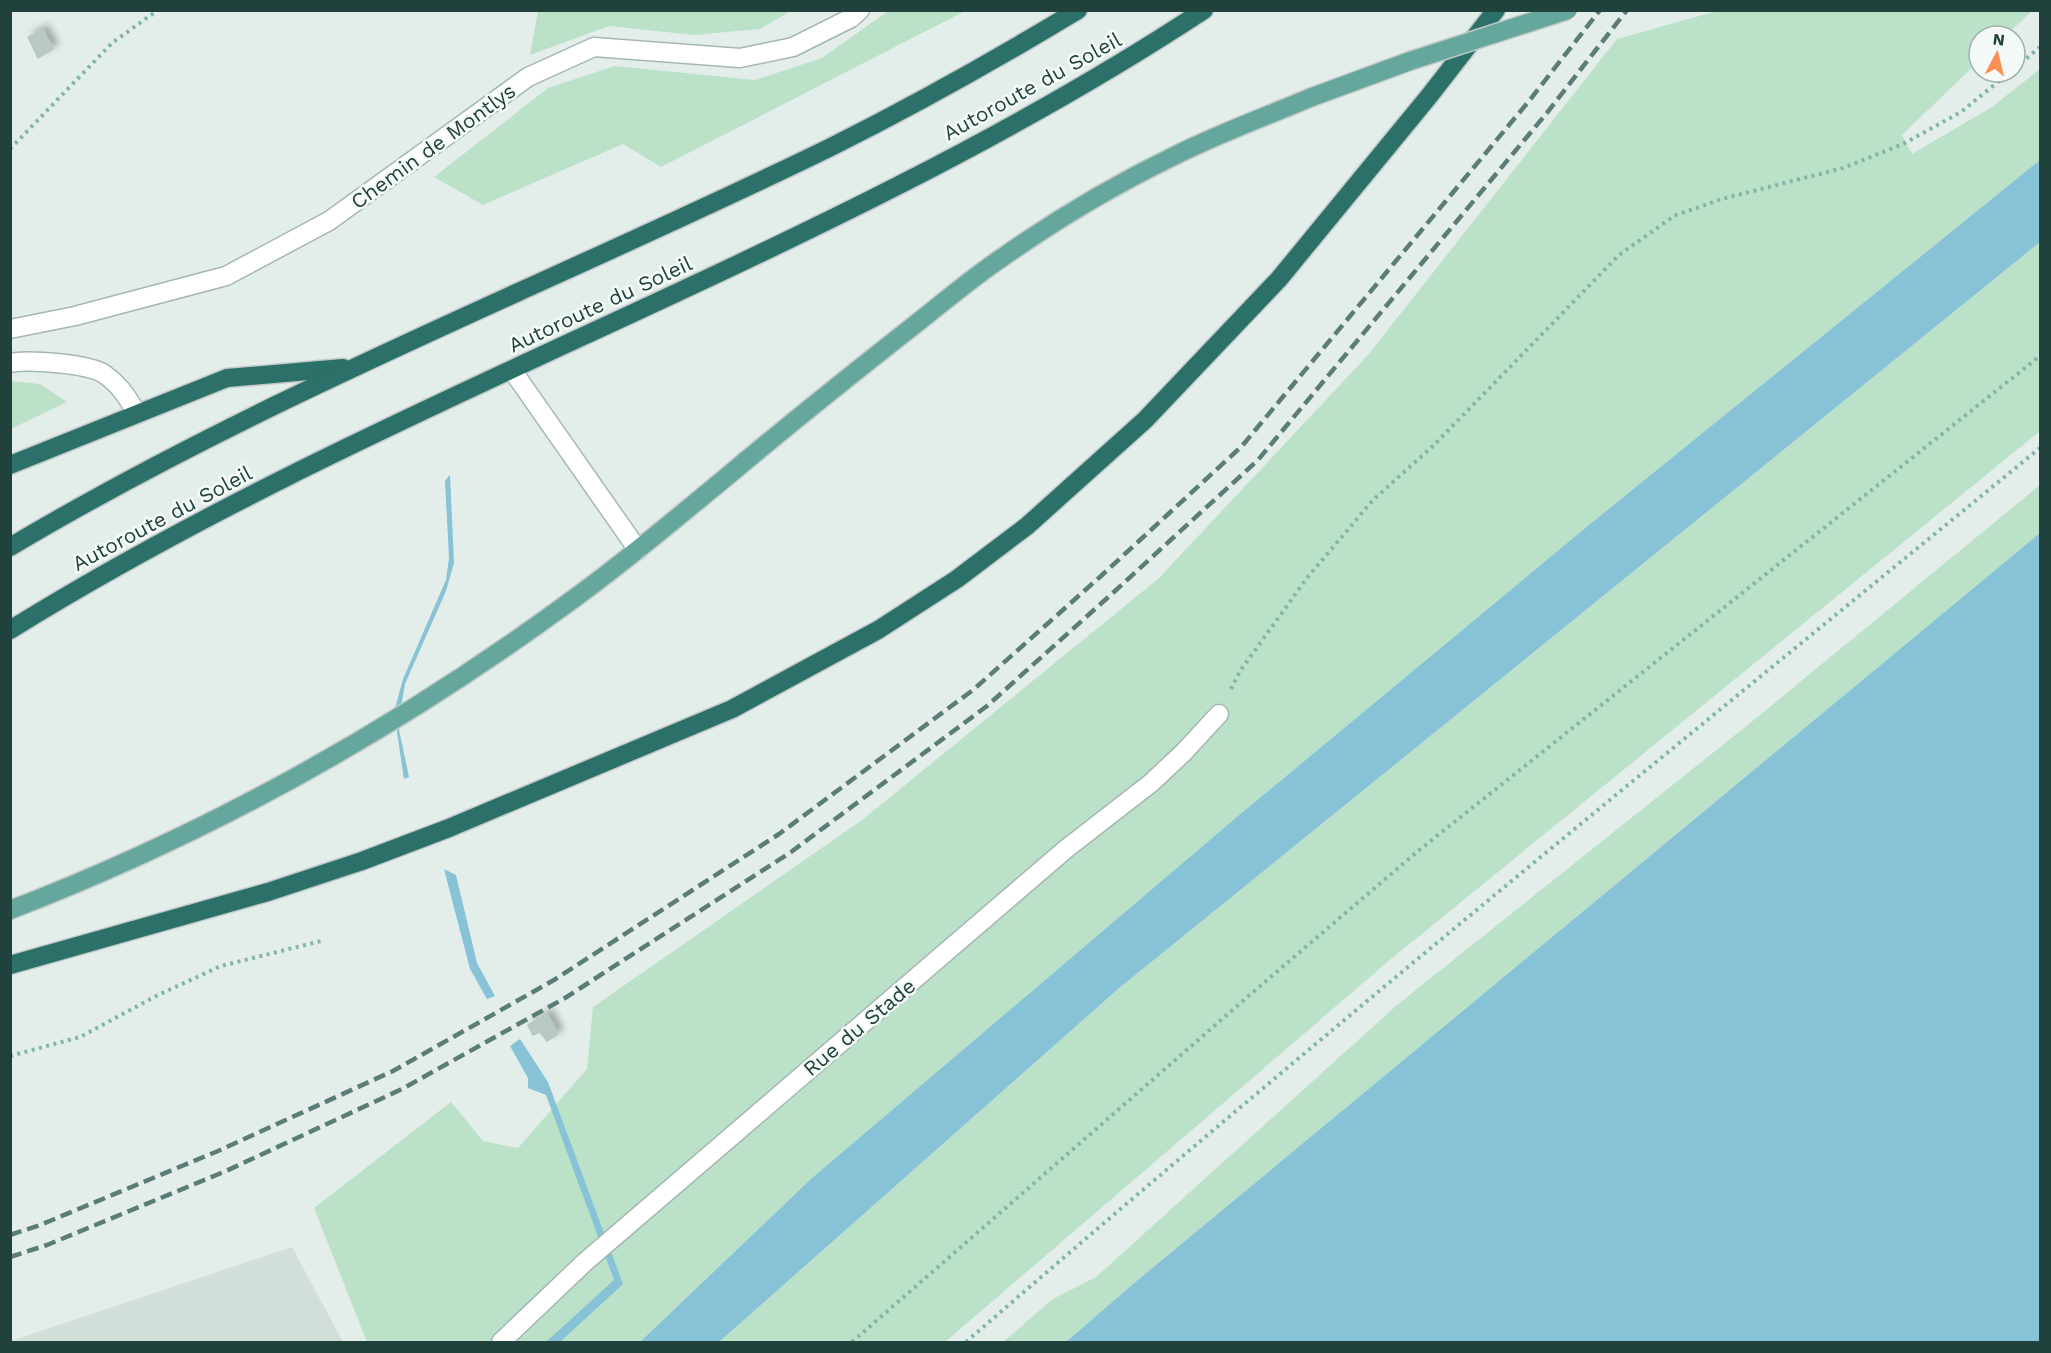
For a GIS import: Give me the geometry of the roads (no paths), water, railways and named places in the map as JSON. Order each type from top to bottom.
[{"type":"highway","name":"Autoroute du Soleil","points":[[10,548],[91,500],[354,367],[614,249],[832,146],[1012,50],[1078,10]]},
{"type":"highway","name":"Autoroute du Soleil","points":[[10,630],[85,584],[249,496],[870,201],[1046,106],[1204,10]]},
{"type":"highway","points":[[10,964],[268,892],[362,861],[449,828],[732,709],[878,630],[957,579],[1027,526],[1145,420],[1279,279],[1430,95],[1496,10]]},
{"type":"highway","points":[[10,465],[227,378],[354,367]]},
{"type":"main road","points":[[10,910],[138,857],[232,812],[336,755],[490,659],[575,599],[638,550],[833,389],[1001,258],[1090,201],[1177,154],[1312,97],[1410,61],[1568,10]]},
{"type":"street","name":"Chemin de Montlys","points":[[10,329],[75,316],[226,276],[329,221],[528,77],[594,47],[740,58],[793,47],[851,18],[860,10]]},
{"type":"street","points":[[10,363],[49,361],[102,372],[125,392],[137,414]]},
{"type":"street","points":[[512,370],[638,550]]},
{"type":"street","name":"Rue du Stade","points":[[501,1342],[585,1262],[1066,849],[1151,783],[1219,714]]},
{"type":"water","points":[[2040,160],[2040,242],[1118,989],[719,1342],[640,1342],[812,1178],[1238,816],[1595,520]]},
{"type":"water","points":[[450,475],[454,563],[446,591],[405,684],[398,725],[409,777],[404,779],[394,712],[403,679],[446,580],[449,558],[445,481]]},
{"type":"water","points":[[2040,533],[2040,1342],[1066,1342],[1133,1284]]},
{"type":"water","points":[[444,869],[456,875],[477,963],[495,996],[487,999],[470,969]]},
{"type":"water","points":[[520,1039],[548,1082],[623,1284],[560,1342],[546,1342],[614,1280],[546,1095],[528,1088],[528,1078],[510,1046]]},
{"type":"railway","points":[[10,1235],[40,1225],[218,1151],[393,1071],[554,980],[779,834],[973,690],[1242,446],[1529,101],[1600,10]]},
{"type":"railway","points":[[10,1257],[47,1245],[226,1171],[402,1089],[565,998],[791,852],[987,706],[1258,460],[1546,114],[1627,10]]}]
